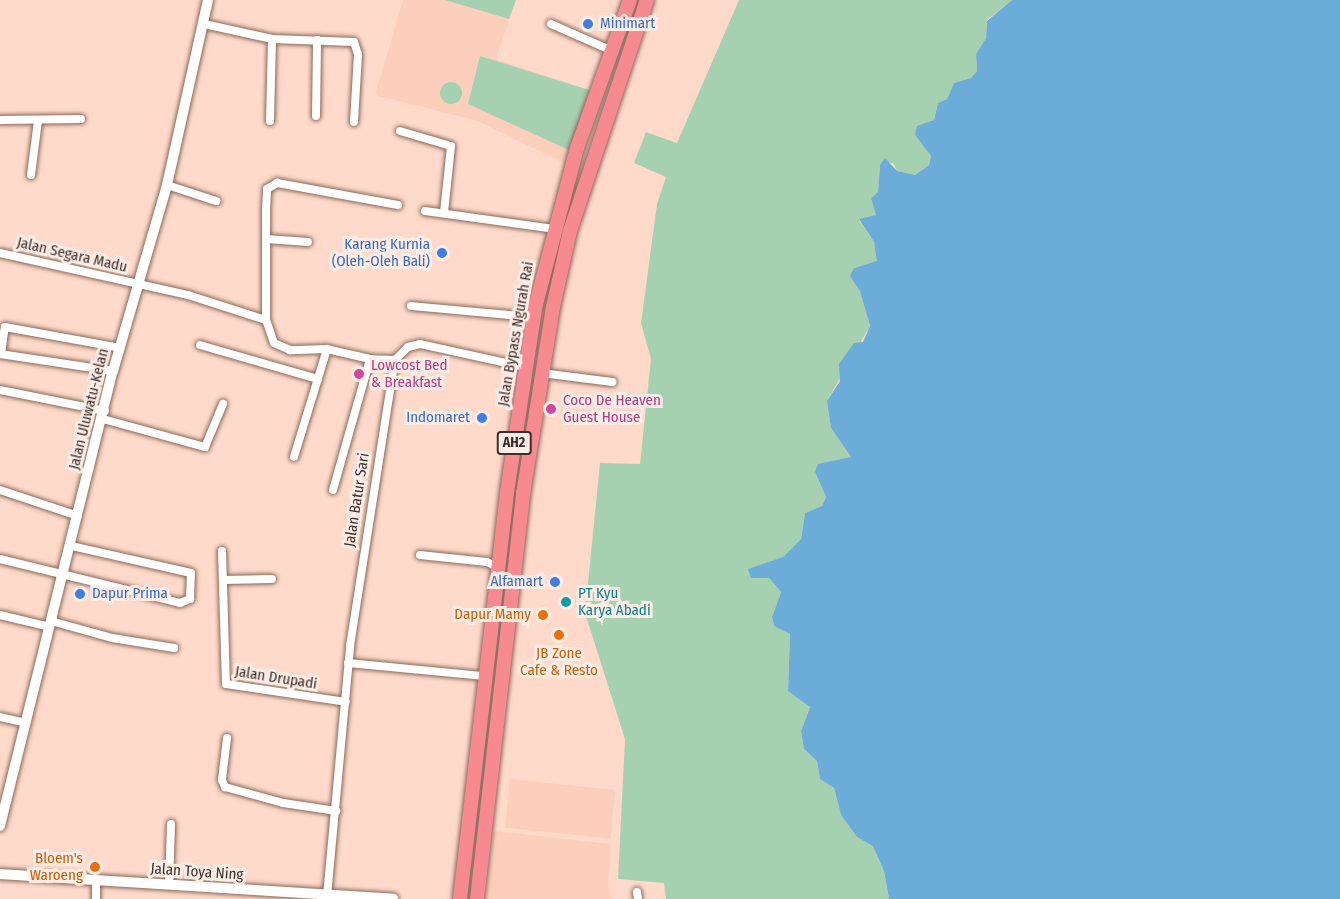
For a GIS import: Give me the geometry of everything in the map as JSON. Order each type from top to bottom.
[{"type":"highway","name":"Jalan Bypass Ngurah Rai","points":[[459,899],[497,567],[533,316],[554,229],[610,50],[630,0]]},
{"type":"highway","name":"Jalan Bypass Ngurah Rai","points":[[477,899],[523,494],[542,373],[570,231],[646,0]]},
{"type":"street","name":"Jalan Uluwatu-Kelan","points":[[0,826],[50,624],[65,574],[114,371],[167,185],[208,0]]},
{"type":"street","points":[[204,24],[272,39],[348,40],[357,46],[354,122]]},
{"type":"street","points":[[551,24],[610,50]]},
{"type":"street","points":[[270,121],[272,39]]},
{"type":"street","points":[[316,116],[317,40]]},
{"type":"street","points":[[0,120],[81,119]]},
{"type":"street","points":[[31,175],[38,120]]},
{"type":"street","points":[[400,131],[451,146],[444,213]]},
{"type":"street","points":[[398,205],[273,183],[267,189],[266,320],[272,340],[280,348],[327,349],[370,359],[395,360],[408,347],[420,344],[525,367]]},
{"type":"street","points":[[167,185],[216,201]]},
{"type":"street","points":[[424,211],[554,229]]},
{"type":"street","points":[[266,239],[308,242]]},
{"type":"street","name":"Jalan Segara Madu","points":[[0,253],[138,285]]},
{"type":"street","points":[[138,285],[188,295],[266,320]]},
{"type":"street","points":[[411,306],[533,316]]},
{"type":"street","points":[[114,371],[0,354],[5,327],[120,348]]},
{"type":"street","points":[[200,345],[318,379]]},
{"type":"street","points":[[294,457],[327,349]]},
{"type":"street","points":[[333,490],[370,359]]},
{"type":"street","name":"Jalan Batur Sari","points":[[348,663],[395,360]]},
{"type":"street","points":[[542,373],[612,382]]},
{"type":"street","points":[[0,390],[104,415],[203,447],[208,445],[223,404]]},
{"type":"street","points":[[0,490],[78,516]]},
{"type":"street","points":[[0,559],[180,603],[190,599],[193,576],[189,572],[71,546]]},
{"type":"street","name":"Jalan Drupadi","points":[[222,551],[226,684],[346,702]]},
{"type":"street","points":[[420,555],[487,562],[497,567]]},
{"type":"street","points":[[223,580],[272,579]]},
{"type":"street","points":[[0,615],[174,648]]},
{"type":"street","points":[[327,896],[348,663],[484,676]]},
{"type":"street","points":[[0,717],[26,723]]},
{"type":"street","points":[[227,738],[222,780],[225,787],[283,803],[336,811]]},
{"type":"street","points":[[169,885],[171,824]]},
{"type":"street","name":"Jalan Toya Ning","points":[[0,874],[169,885],[273,895],[393,899]]},
{"type":"street","points":[[96,880],[96,899]]},
{"type":"shaded area","points":[[403,0],[516,0],[496,59],[589,90],[570,166],[478,121],[375,95]]},
{"type":"shaded area","points":[[510,779],[615,790],[610,839],[505,828]]},
{"type":"shaded area","points":[[494,831],[611,844],[608,884],[611,899],[486,899]]},
{"type":"green space","points":[[445,0],[516,0],[509,19]]},
{"type":"green space","points":[[739,0],[1012,0],[987,20],[986,38],[976,54],[977,71],[971,78],[954,83],[947,99],[938,103],[934,120],[915,135],[931,156],[929,165],[915,175],[897,171],[893,163],[880,165],[878,192],[871,198],[877,215],[859,220],[874,242],[878,261],[854,268],[870,326],[827,401],[831,428],[851,457],[815,472],[826,497],[822,506],[805,513],[801,539],[783,557],[769,578],[781,592],[772,617],[774,626],[790,633],[788,691],[810,706],[801,731],[804,749],[817,761],[820,779],[834,788],[841,815],[857,837],[873,845],[884,871],[889,899],[666,899],[664,883],[618,879],[625,739],[585,613],[600,463],[640,464],[651,359],[641,323],[657,204],[666,177],[634,163],[646,132],[677,143]]},
{"type":"green space","points":[[480,56],[589,90],[573,152],[468,104]]},
{"type":"green space","points":[[447,82],[455,82],[462,89],[462,97],[455,104],[447,104],[440,97],[440,89]]},
{"type":"water","points":[[1012,0],[1340,0],[1340,899],[889,899],[884,871],[873,846],[857,837],[841,815],[834,788],[820,779],[817,761],[804,749],[801,731],[810,707],[788,691],[790,634],[774,626],[772,617],[781,592],[769,578],[751,578],[748,569],[783,557],[801,539],[805,513],[822,506],[826,497],[815,472],[818,464],[851,457],[831,428],[827,401],[840,381],[839,364],[854,343],[863,342],[870,326],[860,291],[850,276],[854,268],[877,261],[874,242],[859,219],[876,215],[871,198],[878,192],[880,165],[885,158],[897,171],[915,175],[929,165],[931,156],[915,135],[917,126],[934,120],[938,103],[947,99],[954,83],[971,78],[977,71],[976,54],[986,38],[987,21]]},
{"type":"place","name":"Minimart","points":[[588,24]]},
{"type":"place","name":"Karang Kurnia (Oleh-Oleh Bali)","points":[[442,253]]},
{"type":"place","name":"Lowcost Bed & Breakfast","points":[[359,374]]},
{"type":"place","name":"Coco De Heaven Guest House","points":[[551,409]]},
{"type":"place","name":"Indomaret","points":[[482,418]]},
{"type":"place","name":"Alfamart","points":[[555,582]]},
{"type":"place","name":"Dapur Prima","points":[[80,594]]},
{"type":"place","name":"PT Kyu Karya Abadi","points":[[566,602]]},
{"type":"place","name":"Dapur Mamy","points":[[543,615]]},
{"type":"place","name":"JB Zone Cafe & Resto","points":[[559,635]]},
{"type":"place","name":"Bloem's Waroeng","points":[[95,867]]}]
